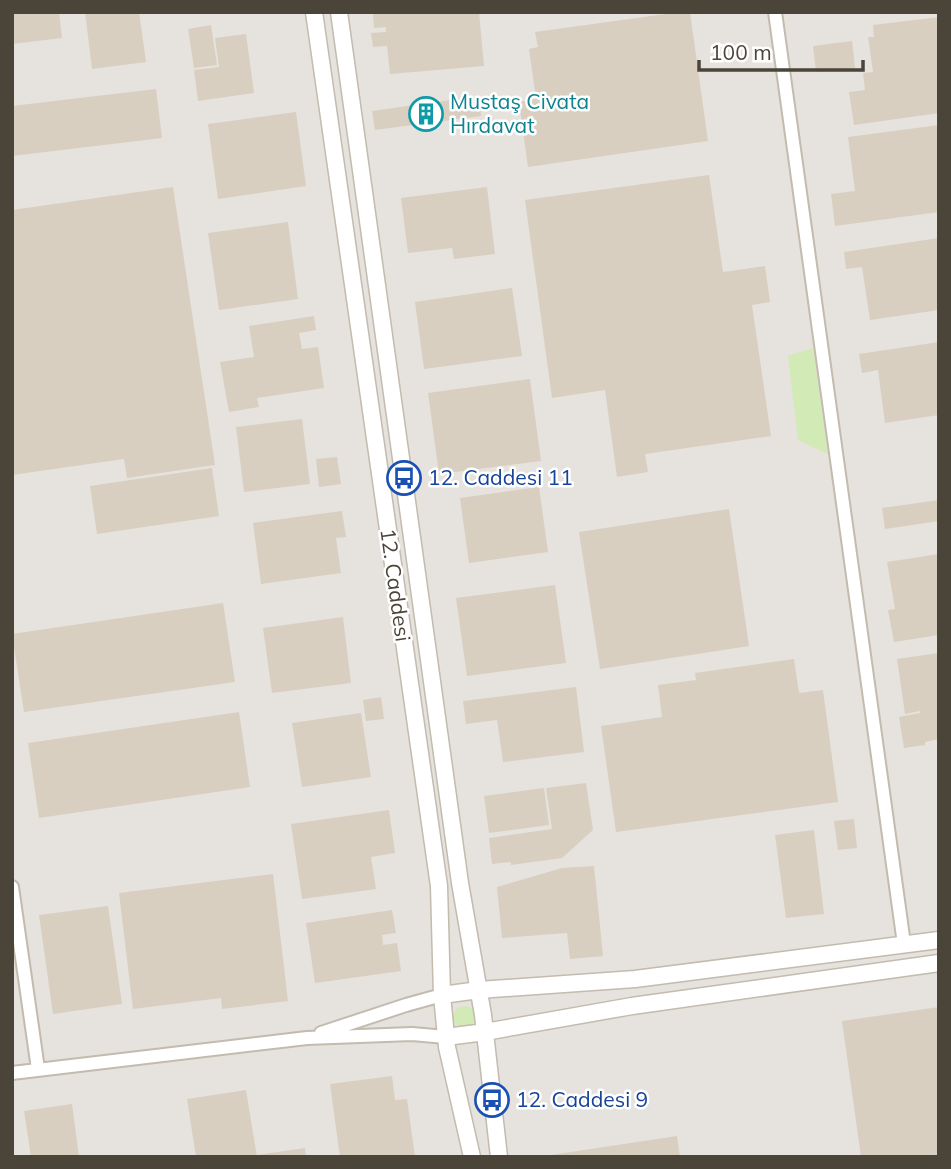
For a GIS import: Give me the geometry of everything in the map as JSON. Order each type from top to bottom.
[{"type":"street","name":"12. Caddesi","points":[[314,12],[439,886],[442,995],[447,1047],[472,1157]]},
{"type":"street","name":"12. Caddesi","points":[[339,12],[460,883],[485,1032],[499,1157]]},
{"type":"street","points":[[775,12],[909,967]]},
{"type":"street","points":[[12,887],[38,1069]]},
{"type":"street","points":[[307,1038],[406,1004],[442,995],[635,979],[939,940]]},
{"type":"street","points":[[12,1073],[307,1038],[412,1034],[446,1037],[632,1006],[939,963]]},
{"type":"shaded area","points":[[12,12],[939,12],[939,1157],[12,1157]]},
{"type":"green space","points":[[813,348],[828,454],[798,440],[788,356]]},
{"type":"green space","points":[[464,1006],[472,1009],[475,1017],[472,1025],[464,1028],[456,1025],[453,1017],[456,1009]]},
{"type":"building","points":[[12,12],[59,12],[62,38],[12,44]]},
{"type":"building","points":[[85,12],[139,12],[146,62],[92,69]]},
{"type":"building","points":[[479,12],[484,66],[390,74],[387,46],[373,47],[371,33],[386,32],[386,27],[374,28],[373,14]]},
{"type":"building","points":[[690,12],[708,141],[528,167],[519,102],[536,99],[529,49],[538,47],[535,32]]},
{"type":"building","points":[[939,17],[939,113],[854,125],[849,92],[865,90],[863,73],[873,72],[868,37],[874,37],[873,25]]},
{"type":"building","points":[[211,25],[217,65],[194,68],[188,29]]},
{"type":"building","points":[[246,34],[254,93],[198,101],[194,70],[219,67],[215,38]]},
{"type":"building","points":[[852,41],[855,68],[816,72],[813,46]]},
{"type":"building","points":[[156,89],[162,138],[12,156],[12,106]]},
{"type":"building","name":"Mustaş Civata Hırdavat","points":[[479,96],[481,116],[375,130],[372,111]]},
{"type":"building","points":[[296,112],[306,186],[218,199],[208,124]]},
{"type":"building","points":[[939,125],[939,212],[835,226],[831,194],[855,191],[848,137]]},
{"type":"building","points":[[709,175],[723,272],[765,266],[770,302],[752,305],[771,436],[645,454],[648,472],[617,477],[605,390],[552,398],[525,200]]},
{"type":"building","points":[[173,187],[215,465],[127,478],[124,459],[12,475],[12,210]]},
{"type":"building","points":[[487,187],[495,254],[454,259],[452,248],[408,253],[401,198]]},
{"type":"building","points":[[288,222],[298,299],[219,310],[208,233]]},
{"type":"building","points":[[939,238],[939,310],[870,320],[862,267],[846,269],[844,252]]},
{"type":"building","points":[[512,288],[522,356],[424,369],[415,302]]},
{"type":"building","points":[[314,316],[316,330],[299,333],[302,349],[318,347],[324,388],[257,398],[259,407],[229,412],[220,362],[254,357],[249,326]]},
{"type":"building","points":[[939,342],[939,415],[885,423],[878,370],[862,373],[859,354]]},
{"type":"building","points":[[530,379],[541,461],[439,474],[428,393]]},
{"type":"building","points":[[302,419],[310,484],[244,492],[236,427]]},
{"type":"building","points":[[337,457],[341,484],[319,487],[316,459]]},
{"type":"building","points":[[212,468],[219,516],[97,534],[90,486]]},
{"type":"building","points":[[539,487],[548,552],[469,563],[460,498]]},
{"type":"building","points":[[939,500],[939,521],[885,529],[882,508]]},
{"type":"building","points":[[729,509],[749,646],[600,669],[579,532]]},
{"type":"building","points":[[342,511],[346,537],[336,538],[341,573],[261,584],[253,523]]},
{"type":"building","points":[[939,554],[939,635],[894,642],[888,610],[895,609],[887,562]]},
{"type":"building","points":[[555,585],[566,663],[467,676],[456,598]]},
{"type":"building","points":[[223,603],[235,682],[24,712],[12,634]]},
{"type":"building","points":[[343,617],[351,683],[272,693],[263,628]]},
{"type":"building","points":[[939,653],[939,739],[925,742],[925,745],[904,748],[899,717],[920,711],[905,714],[897,659]]},
{"type":"building","points":[[794,659],[799,693],[823,690],[838,802],[616,832],[601,726],[662,717],[658,685],[696,680],[695,673]]},
{"type":"building","points":[[576,687],[584,752],[503,762],[497,720],[466,724],[463,701]]},
{"type":"building","points":[[381,697],[384,719],[366,721],[363,700]]},
{"type":"building","points":[[239,712],[250,787],[39,818],[28,743]]},
{"type":"building","points":[[361,713],[371,777],[302,787],[292,723]]},
{"type":"building","points":[[586,783],[593,830],[562,858],[511,865],[511,862],[492,864],[489,838],[552,829],[546,788]]},
{"type":"building","points":[[544,788],[549,825],[489,833],[484,796]]},
{"type":"building","points":[[389,810],[395,853],[371,857],[376,889],[302,899],[291,824]]},
{"type":"building","points":[[854,819],[857,848],[838,850],[834,821]]},
{"type":"building","points":[[814,830],[824,914],[786,918],[775,835]]},
{"type":"building","points":[[594,866],[603,956],[570,959],[567,933],[502,938],[497,887],[562,868]]},
{"type":"building","points":[[273,874],[288,1001],[222,1009],[221,998],[133,1009],[119,893]]},
{"type":"building","points":[[108,906],[122,1004],[53,1014],[39,915]]},
{"type":"building","points":[[392,910],[396,933],[382,935],[383,945],[397,943],[401,971],[315,983],[306,923]]},
{"type":"building","points":[[939,1007],[939,1157],[861,1157],[842,1021]]},
{"type":"building","points":[[392,1076],[395,1100],[407,1099],[415,1157],[340,1157],[330,1084]]},
{"type":"building","points":[[246,1090],[257,1157],[196,1157],[187,1099]]},
{"type":"building","points":[[72,1104],[79,1157],[31,1157],[24,1111]]},
{"type":"building","points":[[677,1136],[680,1157],[551,1157],[551,1155]]},
{"type":"building","points":[[305,1148],[306,1157],[257,1157],[257,1155]]},
{"type":"place","name":"Mustaş Civata Hırdavat","points":[[426,114]]},
{"type":"place","name":"12. Caddesi 11","points":[[404,478]]},
{"type":"place","name":"12. Caddesi 9","points":[[492,1100]]}]
